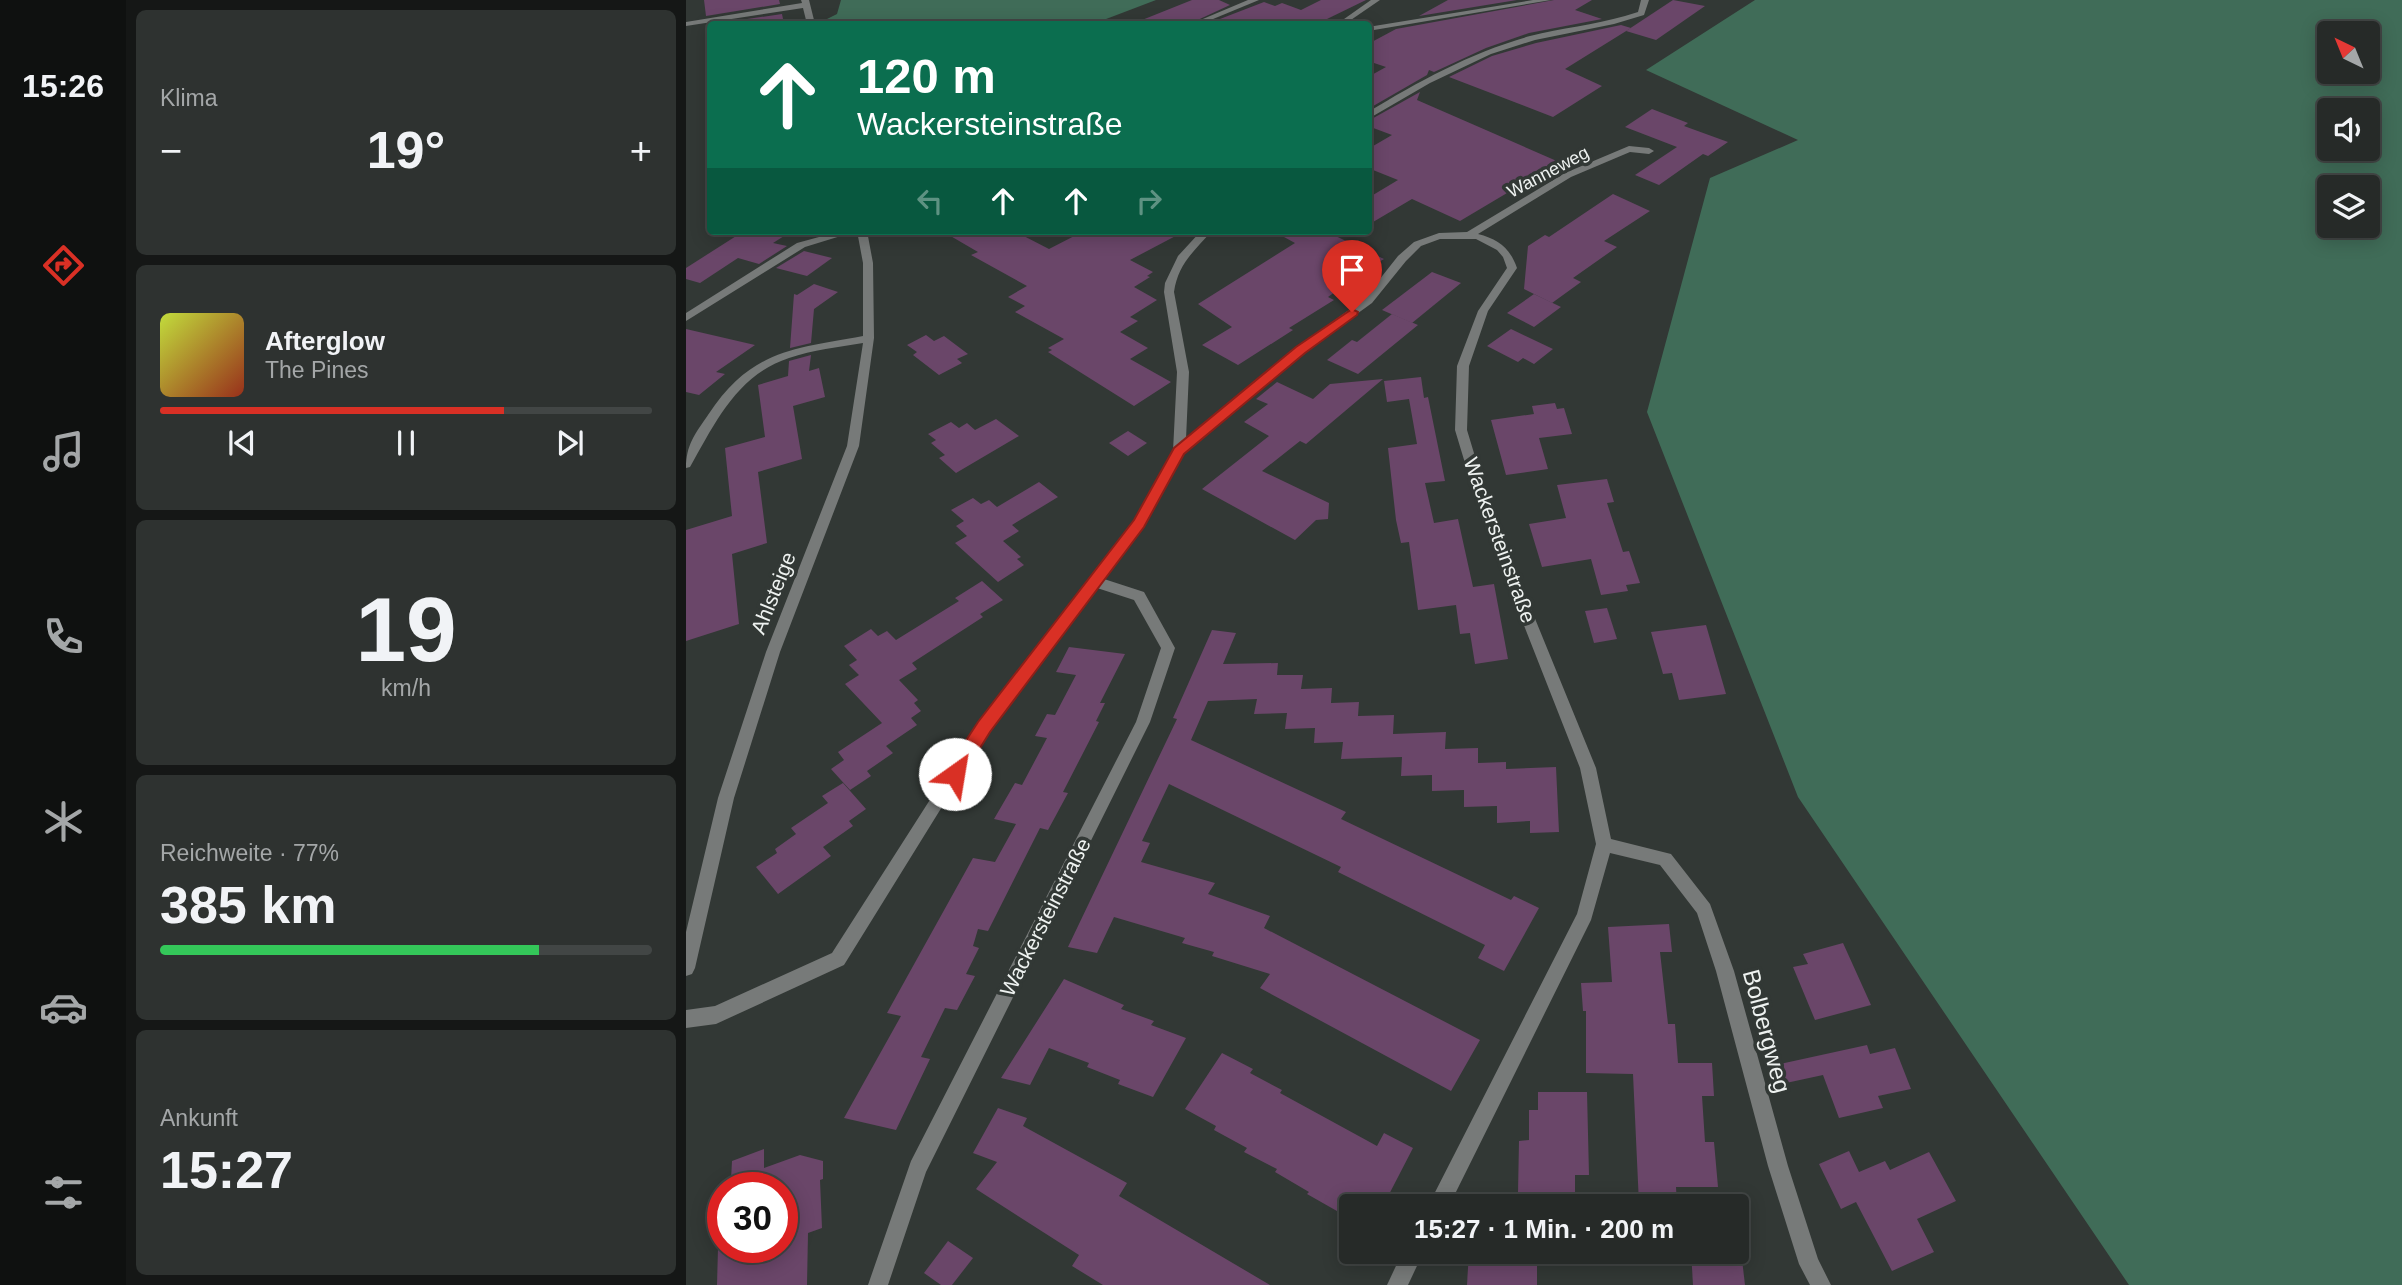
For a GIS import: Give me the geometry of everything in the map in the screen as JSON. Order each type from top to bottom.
[{"type":"street","points":[[1202,21],[1255,0]]},
{"type":"street","points":[[1344,21],[1376,0]]},
{"type":"street","points":[[1372,28],[1547,0]]},
{"type":"street","points":[[1372,114],[1417,86],[1476,57],[1533,38],[1626,20],[1641,13],[1645,0]]},
{"type":"street","points":[[686,24],[806,2],[810,21]]},
{"type":"street","name":"Wanneweg","points":[[1467,236],[1568,175],[1629,149],[1649,151]]},
{"type":"street","points":[[686,318],[801,245],[837,235]]},
{"type":"street","name":"Ahlsteige","points":[[686,968],[726,799],[773,652],[853,446],[869,338],[868,262],[863,235]]},
{"type":"street","points":[[686,1019],[716,1015],[838,959],[984,727],[1139,523],[1179,451],[1183,372],[1169,279],[1192,244],[1202,235]]},
{"type":"street","name":"Wackersteinstraße","points":[[1179,451],[1300,350],[1370,300],[1408,253],[1427,239],[1467,236],[1483,238],[1503,247],[1510,256],[1513,268],[1483,311],[1463,366],[1461,430],[1486,516],[1588,768],[1604,844],[1585,915],[1444,1194]]},
{"type":"street","points":[[686,464],[724,402],[747,374],[783,356],[869,338]]},
{"type":"street","name":"Wackersteinstraße","points":[[878,1285],[918,1168],[1143,722],[1168,648],[1139,596],[1093,581]]},
{"type":"street","name":"Bolbergweg","points":[[1604,844],[1665,859],[1704,909],[1725,971],[1778,1166],[1809,1264],[1821,1285]]},
{"type":"street","points":[[1397,1285],[1408,1264]]},
{"type":"green space","points":[[841,0],[1156,0],[1101,21],[823,21],[837,14]]},
{"type":"green space","points":[[1755,0],[2402,0],[2402,1285],[2129,1285],[1798,797],[1647,412],[1710,178],[1798,140],[1646,70]]},
{"type":"building","points":[[704,0],[779,0],[780,4],[706,16]]},
{"type":"building","points":[[1192,0],[1219,0],[1230,5],[1195,21],[1140,21]]},
{"type":"building","points":[[1321,0],[1366,0],[1327,19],[1330,21],[1215,21],[1264,2],[1275,6],[1282,3],[1301,10]]},
{"type":"building","points":[[1448,0],[1517,0],[1419,16]]},
{"type":"building","points":[[1554,0],[1592,0],[1575,10],[1602,19],[1529,33],[1486,48],[1434,72],[1429,70],[1427,75],[1372,107],[1372,75],[1386,67],[1372,62],[1372,42],[1396,29]]},
{"type":"building","points":[[1673,0],[1705,6],[1656,40],[1626,31]]},
{"type":"building","points":[[782,14],[783,21],[734,21]]},
{"type":"building","points":[[1621,25],[1631,28],[1565,69],[1602,86],[1553,117],[1449,77],[1492,56],[1536,43]]},
{"type":"building","points":[[1420,92],[1417,100],[1559,162],[1460,221],[1412,199],[1372,223],[1372,196],[1398,180],[1372,170],[1372,147],[1392,135],[1372,128],[1372,119]]},
{"type":"building","points":[[1652,109],[1688,123],[1684,126],[1728,142],[1708,156],[1703,154],[1659,185],[1635,175],[1677,147],[1625,127]]},
{"type":"building","points":[[1613,194],[1650,211],[1604,241],[1617,247],[1573,278],[1581,282],[1552,303],[1524,289],[1528,246],[1545,235],[1549,237]]},
{"type":"building","points":[[738,235],[786,235],[773,243],[787,246],[759,264],[738,258],[700,283],[686,279],[686,268]]},
{"type":"building","points":[[949,235],[1022,235],[1049,249],[1076,235],[1177,235],[1130,260],[1153,272],[1134,287],[1157,300],[1130,317],[1138,321],[1120,332],[1148,348],[1130,359],[1171,382],[1134,406],[1048,352],[1052,350],[1048,348],[1064,339],[1015,312],[1025,306],[1008,297],[1027,286],[971,255],[978,252]]},
{"type":"building","points":[[1280,235],[1333,235],[1384,259],[1336,287],[1339,289],[1328,297],[1334,300],[1238,365],[1202,345],[1232,327],[1198,304],[1295,243]]},
{"type":"building","points":[[804,251],[832,258],[807,276],[776,268]]},
{"type":"building","points":[[1432,272],[1461,283],[1412,323],[1382,310]]},
{"type":"building","points":[[814,284],[838,292],[814,309],[811,343],[790,348],[794,294],[797,295]]},
{"type":"building","points":[[1534,294],[1561,307],[1534,327],[1507,313]]},
{"type":"building","points":[[1392,314],[1418,325],[1358,374],[1327,360],[1352,340],[1357,342]]},
{"type":"building","points":[[686,329],[755,345],[716,372],[725,374],[699,395],[686,392]]},
{"type":"building","points":[[1511,329],[1553,349],[1534,364],[1523,358],[1518,362],[1487,346]]},
{"type":"building","points":[[926,335],[934,341],[944,336],[968,354],[957,359],[962,363],[939,375],[913,355],[917,352],[907,345]]},
{"type":"building","points":[[811,355],[809,371],[819,368],[825,397],[793,406],[802,459],[758,472],[767,543],[732,554],[739,624],[686,641],[686,530],[732,516],[725,448],[765,437],[758,385],[788,376],[789,361]]},
{"type":"building","points":[[1421,377],[1424,398],[1428,397],[1445,481],[1425,483],[1434,523],[1458,519],[1473,587],[1494,584],[1508,659],[1475,664],[1470,633],[1460,634],[1456,605],[1418,610],[1409,542],[1401,543],[1396,520],[1388,448],[1417,444],[1409,399],[1387,402],[1384,381]]},
{"type":"building","points":[[1383,379],[1306,444],[1300,441],[1262,471],[1329,503],[1328,519],[1316,520],[1295,540],[1202,489],[1269,436],[1244,422],[1268,404],[1256,399],[1277,382],[1313,399],[1330,384]]},
{"type":"building","points":[[1555,403],[1557,409],[1564,408],[1572,434],[1539,438],[1548,469],[1506,475],[1491,420],[1534,414],[1532,406]]},
{"type":"building","points":[[996,419],[1019,436],[956,473],[939,458],[945,455],[931,443],[936,440],[928,434],[951,422],[959,428],[967,423],[975,430]]},
{"type":"building","points":[[1128,431],[1147,443],[1128,456],[1109,443]]},
{"type":"building","points":[[1607,479],[1614,502],[1607,503],[1623,552],[1629,551],[1640,583],[1626,585],[1628,591],[1601,595],[1591,559],[1542,567],[1529,524],[1566,518],[1557,485]]},
{"type":"building","points":[[1039,482],[1058,497],[1012,525],[1019,531],[1003,541],[1021,557],[1017,559],[1024,565],[998,582],[955,543],[967,536],[956,526],[964,521],[951,510],[973,498],[981,504],[989,500],[997,507]]},
{"type":"building","points":[[982,581],[1003,600],[980,614],[983,617],[912,663],[917,669],[899,680],[918,700],[914,703],[921,711],[911,718],[917,725],[886,746],[893,753],[867,771],[871,776],[850,790],[831,769],[844,760],[838,752],[882,723],[845,684],[859,675],[849,665],[857,660],[844,646],[871,629],[878,636],[887,631],[896,640],[959,601],[955,598]]},
{"type":"building","points":[[1607,608],[1617,639],[1594,643],[1585,611]]},
{"type":"building","points":[[1706,625],[1726,694],[1679,700],[1672,673],[1663,674],[1651,632]]},
{"type":"building","points":[[1212,630],[1236,633],[1223,664],[1278,663],[1277,675],[1303,675],[1301,689],[1332,688],[1331,703],[1359,702],[1358,716],[1394,715],[1393,734],[1446,732],[1445,749],[1478,748],[1478,763],[1506,762],[1506,769],[1556,767],[1559,832],[1530,833],[1530,821],[1497,823],[1497,806],[1464,807],[1464,790],[1432,791],[1432,775],[1401,776],[1402,757],[1341,759],[1343,742],[1314,743],[1315,728],[1285,729],[1287,713],[1254,714],[1257,699],[1208,701],[1191,740],[1346,812],[1341,819],[1511,900],[1514,896],[1539,908],[1504,971],[1478,958],[1485,945],[1338,872],[1341,867],[1169,784],[1142,841],[1150,843],[1141,862],[1215,883],[1208,894],[1270,916],[1264,928],[1480,1040],[1451,1091],[1260,988],[1270,974],[1212,956],[1214,952],[1182,943],[1185,938],[1114,917],[1097,953],[1068,947],[1177,719],[1173,718]]},
{"type":"building","points":[[1069,647],[1125,654],[1100,703],[1105,703],[1096,721],[1099,722],[1063,792],[1068,793],[1048,830],[1040,828],[988,931],[978,929],[973,946],[979,948],[966,974],[975,976],[957,1010],[945,1008],[921,1057],[930,1059],[896,1130],[844,1118],[901,1016],[887,1013],[973,858],[995,862],[1016,824],[994,819],[1015,783],[1022,785],[1047,738],[1035,736],[1047,714],[1055,715],[1076,675],[1056,672]]},
{"type":"building","points":[[843,783],[866,809],[849,821],[853,826],[823,847],[831,856],[778,894],[756,867],[777,853],[775,849],[796,834],[791,828],[828,803],[822,796]]},
{"type":"building","points":[[1669,924],[1672,952],[1660,952],[1668,1024],[1675,1024],[1678,1063],[1712,1063],[1714,1096],[1702,1096],[1705,1142],[1714,1142],[1718,1187],[1676,1187],[1676,1194],[1639,1194],[1633,1074],[1586,1073],[1586,1011],[1583,1011],[1581,983],[1612,982],[1608,927]]},
{"type":"building","points":[[1843,943],[1871,1005],[1815,1020],[1793,967],[1808,964],[1803,954]]},
{"type":"building","points":[[1064,979],[1124,1005],[1121,1009],[1154,1021],[1151,1025],[1186,1038],[1153,1097],[1118,1084],[1120,1080],[1087,1067],[1089,1063],[1049,1048],[1030,1085],[1001,1078]]},
{"type":"building","points":[[1867,1045],[1870,1054],[1895,1048],[1911,1089],[1878,1096],[1883,1108],[1839,1118],[1823,1075],[1786,1083],[1780,1064]]},
{"type":"building","points":[[1222,1053],[1253,1069],[1250,1073],[1282,1090],[1280,1093],[1377,1146],[1384,1133],[1413,1148],[1389,1194],[1339,1194],[1339,1212],[1275,1172],[1277,1169],[1244,1152],[1247,1148],[1214,1130],[1216,1126],[1185,1109]]},
{"type":"building","points":[[1538,1092],[1587,1092],[1589,1175],[1575,1175],[1575,1193],[1518,1193],[1519,1141],[1529,1140],[1529,1110],[1538,1110]]},
{"type":"building","points":[[998,1108],[1027,1118],[1023,1126],[1127,1183],[1119,1196],[1270,1285],[1103,1285],[1072,1266],[1079,1255],[976,1189],[997,1162],[973,1153]]},
{"type":"building","points":[[764,1149],[764,1168],[800,1155],[823,1161],[823,1179],[820,1180],[822,1228],[808,1233],[807,1285],[717,1285],[718,1263],[798,1263],[798,1172],[731,1172],[732,1161]]},
{"type":"building","points":[[1849,1151],[1859,1172],[1885,1161],[1890,1170],[1929,1152],[1956,1201],[1917,1219],[1934,1252],[1892,1271],[1856,1202],[1841,1209],[1819,1164]]},
{"type":"building","points":[[948,1241],[973,1258],[952,1285],[941,1285],[924,1273]]},
{"type":"building","points":[[1468,1264],[1537,1264],[1537,1285],[1467,1285]]},
{"type":"building","points":[[1692,1264],[1743,1264],[1745,1285],[1693,1285]]},
{"type":"route","points":[[955,774],[984,727],[1139,523],[1179,451],[1300,350],[1352,312]]}]
